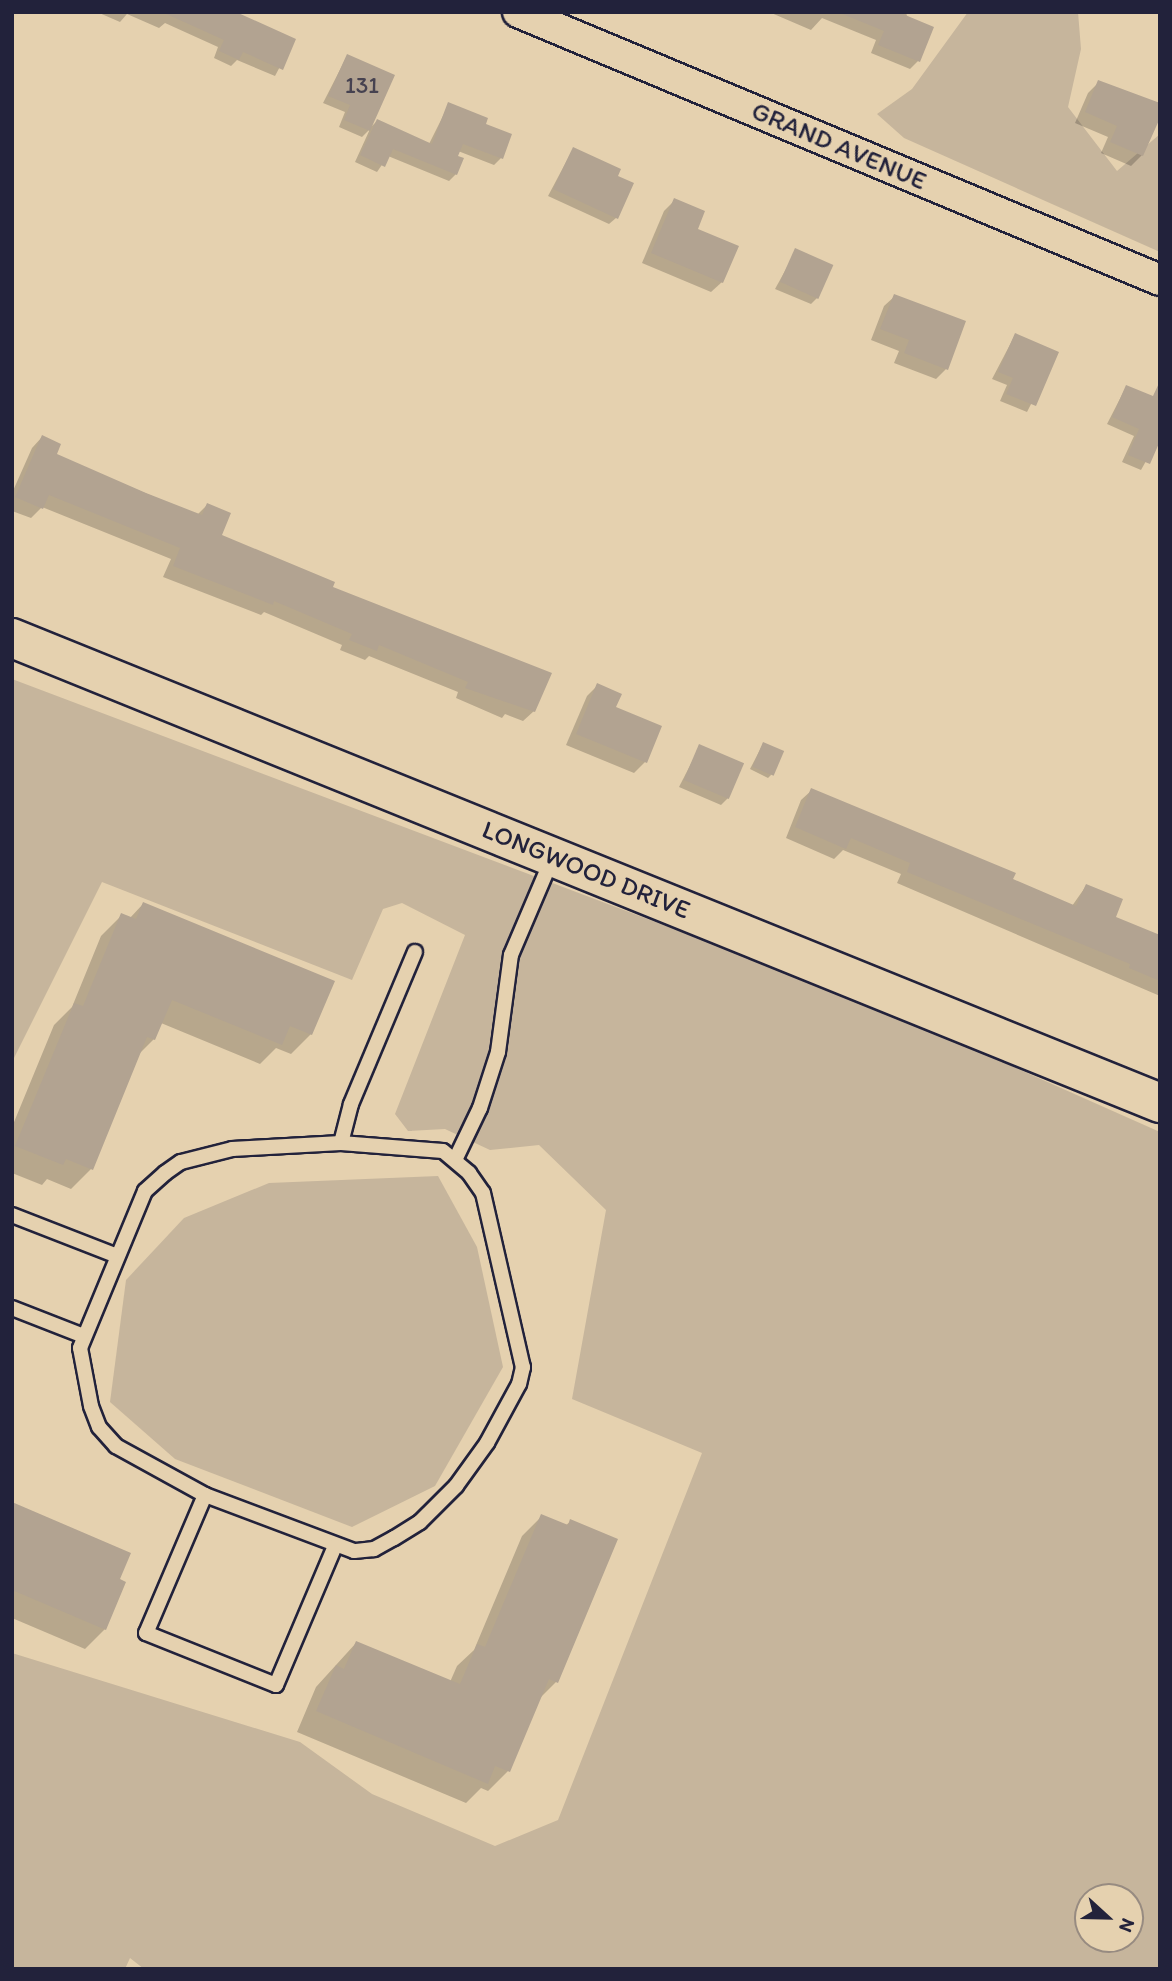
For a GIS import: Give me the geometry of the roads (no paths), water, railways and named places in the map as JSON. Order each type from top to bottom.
[{"type":"main road","name":"LONGWOOD DRIVE","points":[[12,638],[1160,1103]]},
{"type":"street","name":"GRAND AVENUE","points":[[518,12],[1160,280]]},
{"type":"lane","points":[[456,1158],[480,1108],[498,1052],[511,955],[554,856]]},
{"type":"lane","points":[[341,1143],[351,1104],[415,952]]},
{"type":"lane","points":[[341,1143],[443,1150],[456,1158],[483,1193],[521,1347],[519,1384],[487,1443],[456,1486],[420,1522],[374,1549],[354,1551],[205,1495],[116,1446],[99,1427],[83,1378],[79,1348],[145,1191],[181,1162],[232,1149],[341,1143]]},
{"type":"lane","points":[[12,1215],[117,1256]]},
{"type":"lane","points":[[12,1307],[84,1336]]},
{"type":"lane","points":[[205,1495],[146,1633],[276,1685],[335,1546]]}]
